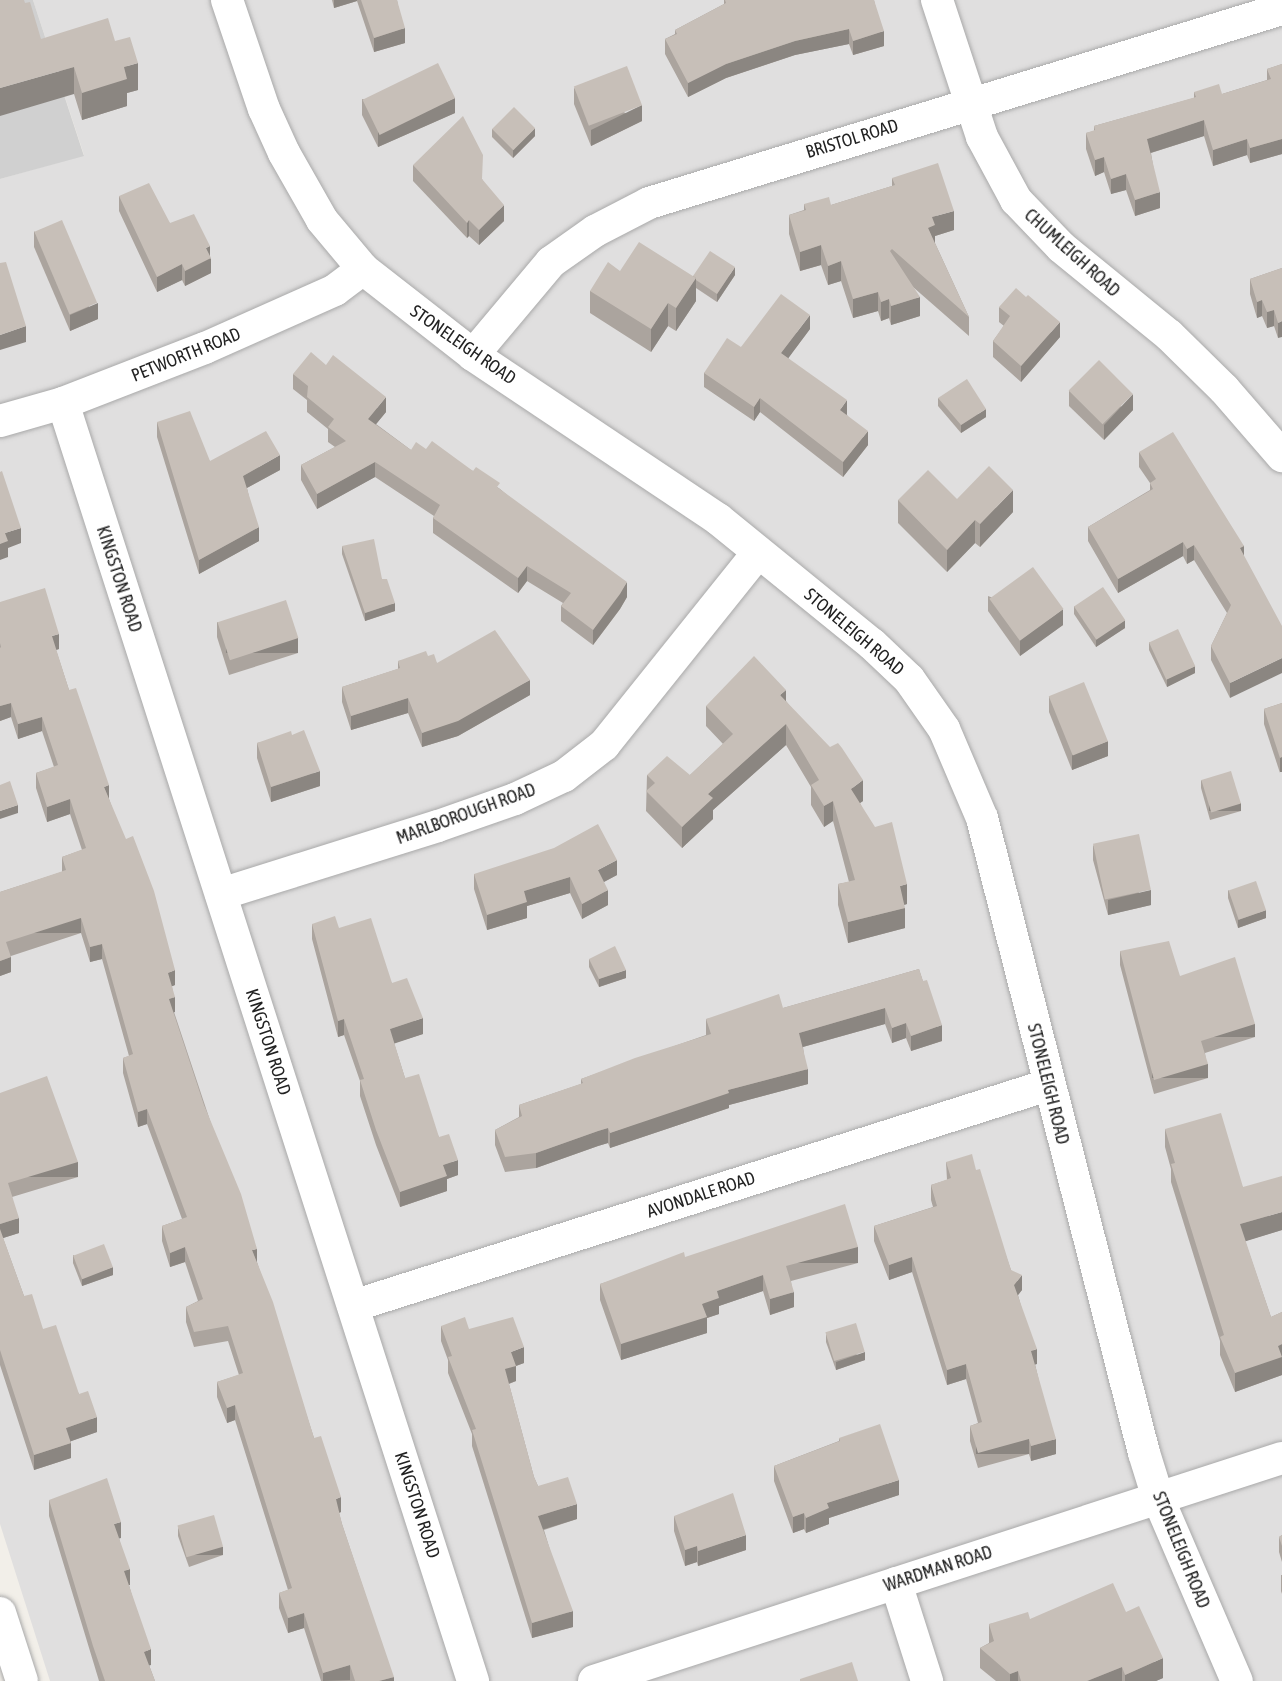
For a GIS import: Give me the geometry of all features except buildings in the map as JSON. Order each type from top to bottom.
[{"type":"street","name":"STONELEIGH ROAD","points":[[227,0],[260,99],[284,153],[322,220],[363,269],[473,355],[666,483],[758,553],[909,679],[944,729],[982,818],[1048,1085],[1158,1498],[1237,1681]]},
{"type":"street","name":"CHUMLEIGH ROAD","points":[[937,0],[970,102],[999,170],[1032,220],[1105,285],[1168,335],[1224,389],[1282,456]]},
{"type":"street","name":"BRISTOL ROAD","points":[[473,355],[552,262],[595,231],[649,203],[970,102],[1282,9]]},
{"type":"street","name":"PETWORTH ROAD","points":[[0,421],[63,403],[290,311],[334,290],[363,269]]},
{"type":"street","name":"KINGSTON ROAD","points":[[63,403],[473,1681]]},
{"type":"street","name":"MARLBOROUGH ROAD","points":[[220,894],[438,826],[515,799],[564,776],[604,745],[758,553]]},
{"type":"street","name":"AVONDALE ROAD","points":[[353,1306],[1048,1085]]},
{"type":"street","name":"WARDMAN ROAD","points":[[594,1681],[1282,1458]]},
{"type":"street","points":[[896,1582],[927,1681]]},
{"type":"street","points":[[0,1613],[22,1681]]},
{"type":"shaded area","points":[[0,0],[33,0],[84,156],[0,179]]},
{"type":"shaded area","points":[[33,0],[1282,0],[1282,1681],[50,1681],[0,1524],[0,179],[84,155]]}]
